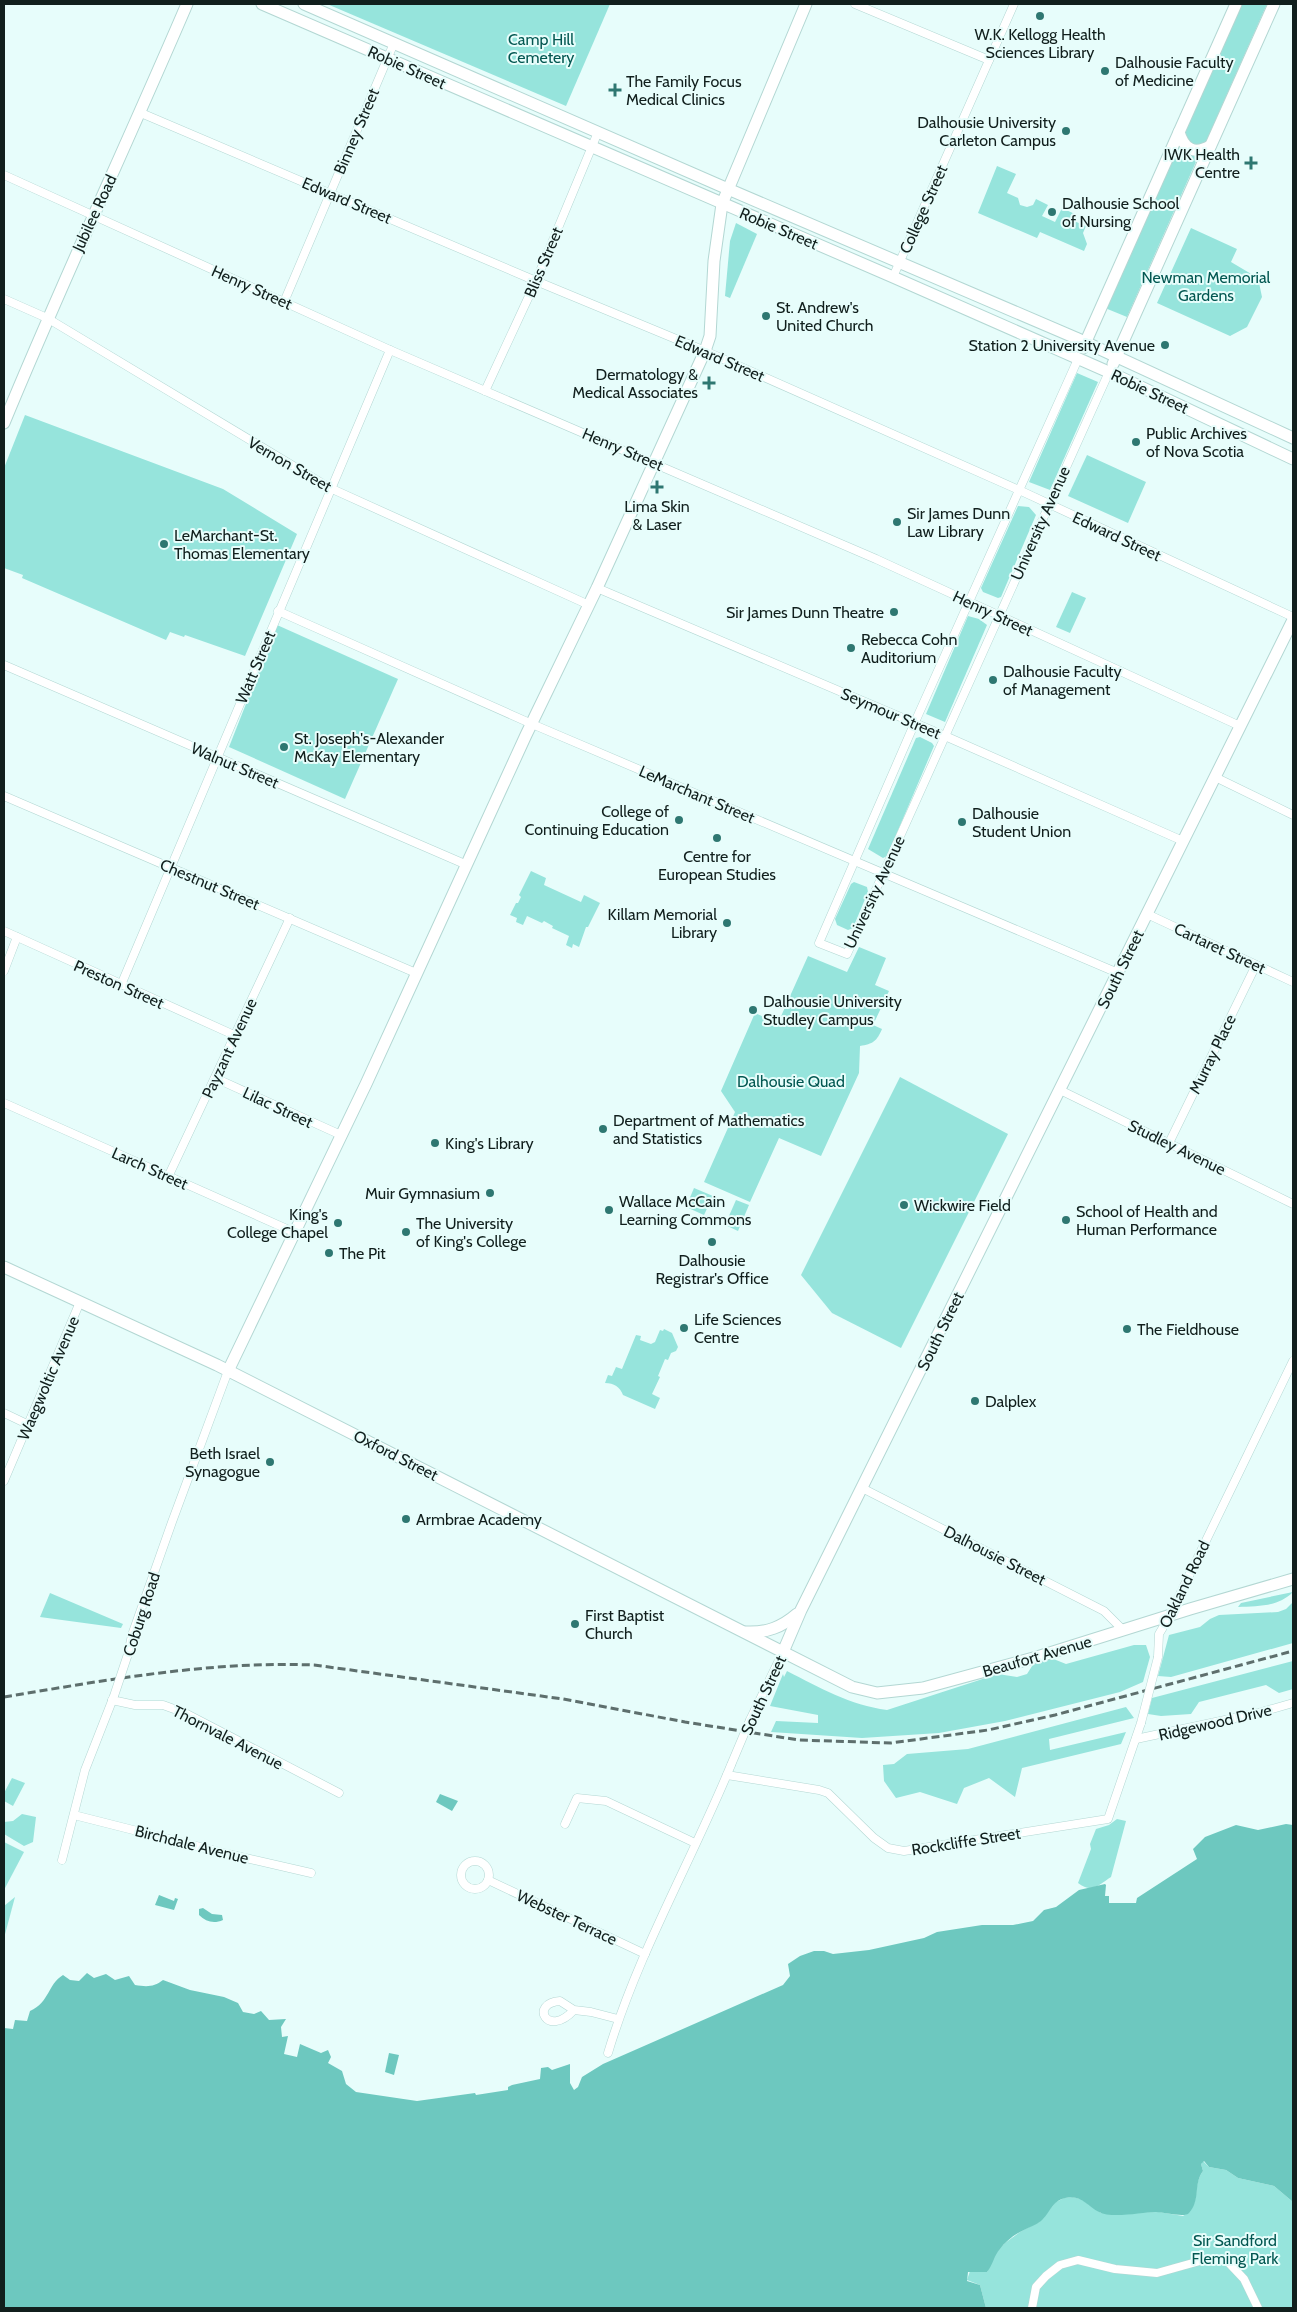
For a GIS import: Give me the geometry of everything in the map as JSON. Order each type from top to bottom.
[{"type":"main road","name":"Jubilee Road","points":[[4,423],[47,318],[187,4]]},
{"type":"main road","name":"Robie Street","points":[[262,4],[1078,358],[1293,459]]},
{"type":"main road","name":"Robie Street","points":[[304,4],[728,189],[1086,342],[1293,438]]},
{"type":"main road","points":[[228,1371],[296,1233],[597,588],[705,350],[710,336],[714,262],[718,220],[722,204],[806,4]]},
{"type":"main road","name":"University Avenue","points":[[1078,358],[1236,4]]},
{"type":"main road","name":"University Avenue","points":[[1109,372],[1274,4]]},
{"type":"main road","points":[[1179,132],[1182,142],[1190,150],[1200,152],[1210,146]]},
{"type":"main road","name":"South Street","points":[[783,1652],[801,1610],[1292,625]]},
{"type":"main road","name":"Oxford Street","points":[[4,1266],[228,1371],[783,1652]]},
{"type":"main road","name":"Beaufort Avenue","points":[[783,1652],[852,1687],[877,1693],[895,1692],[942,1683],[1038,1657],[1170,1615],[1293,1579]]},
{"type":"main road","points":[[742,1631],[758,1633],[767,1631],[786,1624],[801,1610]]},
{"type":"street","points":[[855,4],[989,60]]},
{"type":"street","name":"College Street","points":[[893,277],[1014,4]]},
{"type":"street","name":"Binney Street","points":[[284,302],[394,42]]},
{"type":"street","name":"Edward Street","points":[[140,113],[536,282],[705,350],[1049,504],[1292,625]]},
{"type":"street","name":"Bliss Street","points":[[485,391],[536,282],[598,132]]},
{"type":"street","name":"Henry Street","points":[[4,175],[390,350],[969,601],[1240,726]]},
{"type":"street","name":"Vernon Street","points":[[4,299],[47,318],[330,488],[589,605]]},
{"type":"street","name":"Watt Street","points":[[121,985],[390,350]]},
{"type":"street","name":"University Avenue","points":[[1078,358],[914,723],[819,943],[847,954],[1109,372]]},
{"type":"street","name":"Seymour Street","points":[[597,588],[914,723],[1183,841]]},
{"type":"street","name":"LeMarchant Street","points":[[278,611],[532,724],[1118,973]]},
{"type":"street","name":"Walnut Street","points":[[4,665],[467,865]]},
{"type":"street","points":[[1215,777],[1293,815]]},
{"type":"street","name":"Chestnut Street","points":[[4,796],[416,973]]},
{"type":"street","name":"Cartaret Street","points":[[1147,914],[1293,982]]},
{"type":"street","name":"Payzant Avenue","points":[[168,1177],[290,918]]},
{"type":"street","name":"Preston Street","points":[[4,931],[234,1035]]},
{"type":"street","points":[[4,970],[17,937]]},
{"type":"street","name":"Murray Place","points":[[1169,1142],[1256,965]]},
{"type":"street","name":"Lilac Street","points":[[215,1078],[341,1136]]},
{"type":"street","name":"Studley Avenue","points":[[1060,1090],[1293,1204]]},
{"type":"street","name":"Larch Street","points":[[4,1103],[296,1233]]},
{"type":"street","name":"Waegwoltic Avenue","points":[[4,1481],[80,1302]]},
{"type":"street","name":"Oakland Road","points":[[1108,1819],[1141,1724],[1158,1658],[1159,1634],[1170,1615],[1293,1361]]},
{"type":"street","name":"Coburg Road","points":[[62,1860],[85,1770],[113,1698],[128,1654],[132,1634],[228,1371]]},
{"type":"street","points":[[4,1414],[27,1424]]},
{"type":"street","name":"Dalhousie Street","points":[[862,1488],[1104,1611],[1123,1630]]},
{"type":"street","name":"South Street","points":[[608,2052],[618,2019],[645,1954],[727,1775],[750,1720],[783,1652]]},
{"type":"street","name":"Thornvale Avenue","points":[[113,1698],[135,1705],[163,1705],[185,1714],[339,1793]]},
{"type":"street","name":"Ridgewood Drive","points":[[1136,1739],[1258,1713],[1293,1703]]},
{"type":"street","name":"Rockcliffe Street","points":[[727,1775],[828,1793],[874,1838],[888,1848],[904,1851],[1108,1819]]},
{"type":"street","points":[[565,1824],[578,1798],[606,1801],[696,1843]]},
{"type":"street","name":"Birchdale Avenue","points":[[74,1815],[312,1873]]},
{"type":"street","name":"Webster Terrace","points":[[488,1880],[645,1954]]},
{"type":"street","points":[[574,2010],[618,2019]]},
{"type":"street","points":[[1032,2308],[1036,2287],[1060,2265],[1078,2260],[1115,2269],[1157,2273],[1207,2259],[1226,2261],[1244,2279],[1258,2308]]},
{"type":"green space","name":"Camp Hill Cemetery","points":[[327,4],[610,4],[566,106]]},
{"type":"green space","points":[[1242,4],[1267,4],[1205,144],[1192,146],[1184,135]]},
{"type":"green space","points":[[1179,146],[1183,151],[1199,155],[1127,317],[1105,308]]},
{"type":"green space","points":[[997,166],[1016,174],[1007,193],[1018,198],[1020,205],[1027,207],[1033,205],[1036,199],[1048,205],[1042,216],[1055,222],[1062,208],[1077,215],[1074,221],[1086,226],[1083,233],[1087,244],[1084,251],[1040,232],[1037,238],[978,213]]},
{"type":"green space","points":[[736,223],[757,234],[730,298],[725,296],[730,241]]},
{"type":"green space","name":"Newman Memorial Gardens","points":[[1191,228],[1237,249],[1231,262],[1258,278],[1262,297],[1247,327],[1230,336],[1157,303]]},
{"type":"green space","points":[[1077,373],[1098,382],[1050,490],[1029,482]]},
{"type":"green space","points":[[25,415],[223,489],[297,534],[245,656],[185,635],[184,637],[170,632],[166,640],[22,578],[23,575],[4,568],[4,468]]},
{"type":"green space","points":[[1087,455],[1146,482],[1128,523],[1068,496]]},
{"type":"green space","points":[[1018,506],[1029,507],[1036,515],[1001,597],[998,598],[983,592],[981,588]]},
{"type":"green space","points":[[1072,592],[1086,598],[1070,633],[1056,627]]},
{"type":"green space","points":[[968,616],[979,619],[987,625],[945,722],[926,714]]},
{"type":"green space","points":[[277,625],[398,679],[345,799],[229,747]]},
{"type":"green space","points":[[920,737],[934,746],[887,856],[883,858],[868,849],[916,738]]},
{"type":"green space","points":[[531,871],[546,878],[544,885],[581,902],[584,895],[600,903],[588,927],[586,927],[579,947],[573,944],[572,948],[566,945],[569,936],[552,928],[553,926],[544,921],[542,923],[527,916],[523,925],[516,922],[517,918],[510,915],[521,897],[519,895]]},
{"type":"green space","points":[[854,882],[867,887],[868,892],[853,928],[848,930],[837,925],[835,919],[851,884]]},
{"type":"green space","name":"Dalhousie Quad","points":[[859,947],[886,958],[875,985],[889,991],[873,1025],[882,1029],[874,1041],[860,1046],[859,1073],[821,1156],[779,1138],[750,1202],[704,1182],[735,1112],[721,1091],[755,1013],[778,1023],[808,956],[847,972]]},
{"type":"green space","name":"Wickwire Field","points":[[900,1077],[1008,1134],[901,1348],[832,1313],[801,1275]]},
{"type":"green space","points":[[694,1188],[713,1196],[704,1215],[686,1207]]},
{"type":"green space","points":[[736,1200],[749,1205],[738,1231],[725,1225]]},
{"type":"green space","points":[[664,1329],[672,1333],[678,1347],[676,1351],[671,1353],[668,1360],[665,1359],[658,1376],[660,1377],[652,1394],[660,1398],[655,1409],[623,1395],[616,1386],[605,1383],[608,1375],[612,1376],[616,1367],[622,1369],[636,1335],[641,1336],[640,1340],[651,1344],[655,1342],[660,1330],[663,1331]]},
{"type":"green space","points":[[1293,1592],[1281,1601],[1274,1603],[1238,1607],[1241,1603]]},
{"type":"green space","points":[[50,1593],[123,1624],[121,1628],[40,1617]]},
{"type":"green space","points":[[1293,1602],[1293,1643],[1171,1677],[1158,1676],[1169,1635],[1200,1627],[1219,1615],[1278,1612],[1286,1609]]},
{"type":"green space","points":[[1134,1645],[1146,1645],[1150,1657],[1143,1682],[1120,1692],[1005,1721],[939,1733],[862,1738],[771,1732],[776,1721],[818,1723],[818,1715],[770,1706],[783,1674],[784,1677],[787,1671],[848,1700],[873,1708],[887,1710],[998,1674],[1017,1677],[1027,1674],[1034,1663],[1051,1658],[1066,1664]]},
{"type":"green space","points":[[1293,1661],[1293,1689],[1279,1693],[1266,1685],[1199,1702],[1191,1714],[1161,1716],[1148,1714],[1152,1698]]},
{"type":"green space","points":[[1126,1707],[1134,1718],[1049,1739],[1050,1750],[1126,1732],[1121,1744],[1022,1768],[1015,1797],[989,1778],[964,1788],[957,1804],[920,1792],[896,1798],[884,1781],[883,1765],[894,1764],[907,1754],[968,1749]]},
{"type":"green space","points":[[12,1778],[25,1783],[13,1806],[4,1801],[4,1793]]},
{"type":"green space","points":[[22,1814],[36,1817],[33,1842],[24,1846],[4,1834],[4,1822],[13,1821]]},
{"type":"green space","points":[[1117,1819],[1126,1821],[1111,1877],[1096,1887],[1088,1888],[1083,1886],[1078,1883],[1091,1849],[1090,1844],[1096,1829],[1109,1825]]},
{"type":"green space","points":[[4,1842],[24,1852],[4,1890]]},
{"type":"green space","points":[[15,1897],[4,1938],[4,1906]]},
{"type":"green space","name":"Sir Sandford Fleming Park","points":[[1203,2161],[1209,2167],[1226,2170],[1238,2178],[1274,2186],[1293,2202],[1293,2308],[986,2308],[980,2285],[967,2280],[970,2271],[987,2272],[996,2253],[1005,2243],[1039,2222],[1056,2202],[1064,2198],[1081,2199],[1101,2213],[1159,2212],[1183,2216],[1193,2206],[1195,2201],[1198,2183],[1203,2171],[1201,2164]]},
{"type":"shaded area","points":[[440,1794],[458,1801],[452,1811],[436,1802]]},
{"type":"shaded area","points":[[1286,1824],[1293,1825],[1293,2202],[1274,2186],[1238,2178],[1226,2170],[1209,2167],[1204,2161],[1201,2164],[1203,2171],[1198,2181],[1195,2203],[1187,2214],[1179,2215],[1156,2212],[1111,2215],[1099,2212],[1080,2199],[1065,2198],[1054,2204],[1037,2224],[1017,2234],[1005,2243],[998,2251],[987,2272],[968,2272],[967,2281],[980,2285],[986,2308],[4,2308],[4,2028],[13,2029],[15,2020],[27,2021],[30,2011],[41,2003],[54,1984],[63,1975],[70,1980],[79,1981],[87,1973],[94,1978],[106,1974],[115,1980],[129,1976],[135,1985],[143,1986],[150,1986],[163,1980],[190,1990],[224,1997],[238,2003],[243,2012],[254,2014],[261,2011],[269,2020],[286,2019],[281,2027],[282,2037],[288,2036],[284,2054],[297,2057],[300,2044],[321,2053],[328,2050],[331,2057],[328,2063],[342,2071],[346,2084],[356,2092],[417,2101],[475,2093],[476,2095],[508,2090],[508,2087],[512,2085],[540,2079],[541,2068],[548,2067],[552,2070],[570,2064],[570,2083],[574,2090],[578,2087],[582,2077],[603,2064],[783,1985],[790,1976],[788,1964],[800,1956],[814,1951],[824,1951],[833,1954],[869,1950],[924,1938],[937,1932],[982,1925],[1013,1925],[1033,1921],[1044,1910],[1056,1907],[1079,1890],[1105,1884],[1105,1896],[1109,1896],[1109,1903],[1136,1903],[1137,1898],[1197,1859],[1193,1849],[1205,1837],[1236,1825],[1258,1830]]},
{"type":"shaded area","points":[[159,1895],[174,1901],[175,1898],[178,1899],[174,1910],[155,1905]]},
{"type":"shaded area","points":[[203,1908],[212,1914],[222,1915],[223,1920],[210,1922],[204,1919],[199,1915],[199,1909]]},
{"type":"shaded area","points":[[389,2053],[399,2055],[394,2075],[385,2072]]},
{"type":"railway","points":[[4,1697],[158,1673],[236,1666],[314,1665],[563,1699],[685,1722],[799,1740],[891,1743],[988,1730],[1055,1715],[1293,1651]]},
{"type":"place","name":"W.K. Kellogg Health Sciences Library","points":[[1040,16]]},
{"type":"place","name":"Dalhousie Faculty of Medicine","points":[[1105,71]]},
{"type":"place","name":"The Family Focus Medical Clinics","points":[[615,90]]},
{"type":"place","name":"Dalhousie University Carleton Campus","points":[[1066,131]]},
{"type":"place","name":"IWK Health Centre","points":[[1251,163]]},
{"type":"place","name":"Dalhousie School of Nursing","points":[[1052,212]]},
{"type":"place","name":"St. Andrew's United Church","points":[[766,316]]},
{"type":"place","name":"Station 2 University Avenue","points":[[1165,345]]},
{"type":"place","name":"Dermatology & Medical Associates","points":[[709,383]]},
{"type":"place","name":"Public Archives of Nova Scotia","points":[[1136,442]]},
{"type":"place","name":"Lima Skin & Laser","points":[[657,487]]},
{"type":"place","name":"Sir James Dunn Law Library","points":[[897,522]]},
{"type":"place","name":"LeMarchant-St. Thomas Elementary","points":[[164,544]]},
{"type":"place","name":"Sir James Dunn Theatre","points":[[894,612]]},
{"type":"place","name":"Rebecca Cohn Auditorium","points":[[851,648]]},
{"type":"place","name":"Dalhousie Faculty of Management","points":[[993,680]]},
{"type":"place","name":"St. Joseph's-Alexander McKay Elementary","points":[[284,747]]},
{"type":"place","name":"College of Continuing Education","points":[[679,820]]},
{"type":"place","name":"Dalhousie Student Union","points":[[962,822]]},
{"type":"place","name":"Centre for European Studies","points":[[717,838]]},
{"type":"place","name":"Killam Memorial Library","points":[[727,923]]},
{"type":"place","name":"Dalhousie University Studley Campus","points":[[753,1010]]},
{"type":"place","name":"Department of Mathematics and Statistics","points":[[603,1129]]},
{"type":"place","name":"King's Library","points":[[435,1143]]},
{"type":"place","name":"Muir Gymnasium","points":[[490,1193]]},
{"type":"place","name":"Wickwire Field","points":[[904,1205]]},
{"type":"place","name":"Wallace McCain Learning Commons","points":[[609,1210]]},
{"type":"place","name":"School of Health and Human Performance","points":[[1066,1220]]},
{"type":"place","name":"King's College Chapel","points":[[338,1223]]},
{"type":"place","name":"The University of King's College","points":[[406,1232]]},
{"type":"place","name":"Dalhousie Registrar's Office","points":[[712,1242]]},
{"type":"place","name":"The Pit","points":[[329,1253]]},
{"type":"place","name":"Life Sciences Centre","points":[[684,1328]]},
{"type":"place","name":"The Fieldhouse","points":[[1127,1329]]},
{"type":"place","name":"Dalplex","points":[[975,1401]]},
{"type":"place","name":"Beth Israel Synagogue","points":[[270,1462]]},
{"type":"place","name":"Armbrae Academy","points":[[406,1519]]},
{"type":"place","name":"First Baptist Church","points":[[575,1624]]}]
